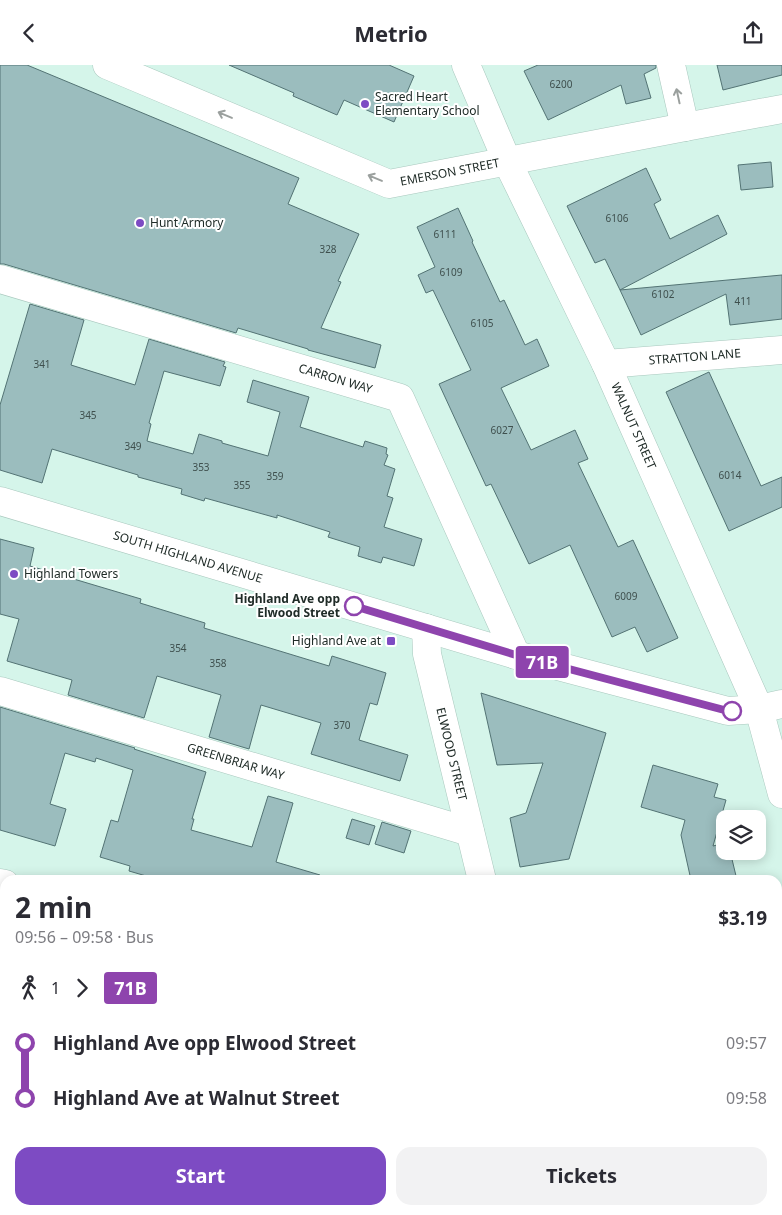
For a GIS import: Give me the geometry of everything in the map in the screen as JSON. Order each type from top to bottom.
[{"type":"street","name":"EMERSON STREET","points":[[107,65],[389,184],[782,109]]},
{"type":"street","name":"WALNUT STREET","points":[[466,65],[507,161],[771,707],[782,793]]},
{"type":"street","points":[[671,65],[685,127]]},
{"type":"street","name":"CARRON WAY","points":[[0,279],[400,398],[516,655]]},
{"type":"street","name":"STRATTON LANE","points":[[606,364],[782,350]]},
{"type":"street","name":"SOUTH HIGHLAND AVENUE","points":[[0,501],[516,655],[728,711],[771,707]]},
{"type":"street","name":"ELWOOD STREET","points":[[426,628],[427,654],[481,875]]},
{"type":"street","name":"GREENBRIAR WAY","points":[[0,691],[470,832]]},
{"type":"building","name":"Hunt Armory","points":[[0,65],[27,65],[299,178],[288,204],[359,234],[338,281],[341,282],[321,328],[381,345],[375,368],[238,328],[236,333],[0,264]]},
{"type":"building","points":[[229,65],[389,65],[414,76],[394,122],[344,100],[337,115],[293,96],[294,93]]},
{"type":"building","points":[[538,65],[656,65],[656,68],[644,74],[651,98],[626,104],[621,85],[548,120],[524,71]]},
{"type":"building","points":[[717,65],[782,65],[782,75],[723,90]]},
{"type":"building","points":[[771,162],[773,187],[741,190],[738,165]]},
{"type":"building","points":[[646,168],[661,200],[654,204],[670,239],[718,215],[727,234],[620,290],[605,259],[595,263],[567,206]]},
{"type":"building","points":[[458,208],[500,302],[504,300],[525,345],[537,339],[549,366],[501,388],[531,450],[575,430],[588,459],[578,463],[618,547],[633,540],[678,638],[647,652],[635,627],[612,637],[570,545],[529,564],[491,484],[486,486],[439,384],[471,370],[433,290],[426,293],[418,275],[435,267],[417,227]]},
{"type":"building","points":[[782,275],[782,319],[730,325],[726,294],[641,335],[620,290]]},
{"type":"building","points":[[30,304],[84,320],[71,365],[135,385],[149,339],[225,362],[223,366],[226,367],[220,386],[164,371],[149,423],[151,424],[147,441],[193,454],[199,434],[222,441],[222,443],[268,456],[280,412],[247,402],[253,380],[309,397],[300,427],[363,447],[365,441],[387,448],[386,454],[388,455],[384,465],[395,469],[387,496],[393,498],[384,527],[422,539],[414,566],[383,557],[381,563],[358,556],[360,547],[328,537],[330,532],[277,515],[277,518],[205,498],[204,501],[181,494],[182,489],[52,449],[42,483],[0,470],[0,405]]},
{"type":"building","points":[[709,372],[761,486],[782,477],[782,507],[729,531],[666,392]]},
{"type":"building","points":[[0,539],[34,548],[30,566],[141,599],[140,603],[205,623],[204,628],[329,666],[332,656],[386,673],[377,705],[370,703],[359,740],[408,755],[400,781],[311,754],[321,723],[261,705],[249,749],[209,737],[221,695],[157,676],[144,718],[68,695],[72,680],[7,661],[19,619],[0,614]]},
{"type":"building","points":[[481,693],[606,733],[569,859],[520,867],[510,818],[526,813],[543,763],[497,765]]},
{"type":"building","points":[[0,707],[135,748],[206,772],[192,819],[194,819],[191,830],[252,847],[268,796],[293,803],[276,862],[320,875],[143,875],[129,871],[130,866],[100,857],[111,820],[118,822],[133,770],[96,758],[95,762],[65,753],[50,804],[66,809],[55,846],[0,830]]},
{"type":"building","points":[[653,765],[718,784],[714,797],[726,800],[723,810],[716,810],[716,835],[713,846],[716,845],[716,860],[732,860],[736,875],[690,875],[681,835],[685,820],[641,807]]},
{"type":"building","points":[[352,819],[375,826],[369,845],[346,838]]},
{"type":"building","points":[[382,822],[411,831],[404,853],[375,844]]},
{"type":"bus line","name":"71B","points":[[354,606],[516,655],[732,711]]},
{"type":"place","name":"Sacred Heart Elementary School","points":[[365,104]]},
{"type":"place","name":"Hunt Armory","points":[[140,223]]},
{"type":"place","name":"Highland Towers","points":[[14,574]]},
{"type":"place","name":"Highland Ave opp Elwood Street","points":[[354,606]]},
{"type":"place","name":"Highland Ave at","points":[[391,641]]}]
